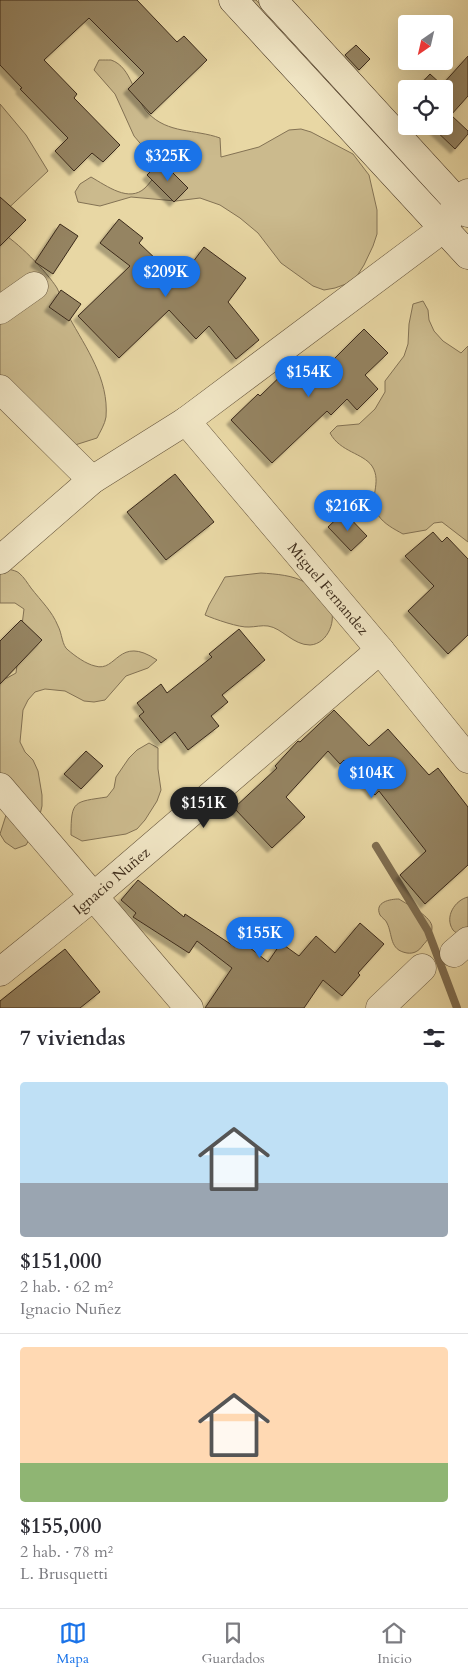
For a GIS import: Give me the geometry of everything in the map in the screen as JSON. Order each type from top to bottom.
[{"type":"street","points":[[234,0],[468,254]]},
{"type":"street","points":[[0,560],[92,480],[186,421],[444,228],[465,202],[273,0]]},
{"type":"street","points":[[0,310],[34,286]]},
{"type":"street","points":[[0,389],[92,480]]},
{"type":"street","name":"Miguel Fernandez","points":[[186,421],[465,750]]},
{"type":"street","name":"Ignacio Nuñez","points":[[0,972],[94,896],[380,650]]},
{"type":"street","points":[[0,788],[190,1008]]},
{"type":"street","points":[[380,1008],[422,968]]},
{"type":"shaded area","points":[[247,0],[256,0],[436,195],[435,200]]},
{"type":"shaded area","points":[[99,60],[111,60],[124,69],[143,107],[156,120],[173,128],[220,138],[221,157],[259,147],[289,130],[301,129],[311,132],[353,154],[369,175],[377,210],[377,234],[364,265],[357,276],[346,284],[335,288],[324,290],[313,286],[281,263],[258,233],[240,218],[220,205],[200,198],[176,201],[131,197],[100,206],[78,202],[75,192],[80,184],[91,177],[118,192],[132,194],[145,188],[158,172],[156,162],[134,136],[115,94],[94,70]]},
{"type":"shaded area","points":[[0,104],[26,135],[48,171],[0,216]]},
{"type":"shaded area","points":[[0,232],[39,265],[52,281],[59,291],[69,317],[95,364],[104,390],[106,403],[106,417],[97,438],[75,445],[0,384]]},
{"type":"shaded area","points":[[423,301],[428,310],[429,320],[434,331],[443,341],[461,353],[468,346],[468,542],[442,522],[434,523],[426,530],[403,534],[386,524],[375,509],[376,479],[372,466],[363,458],[345,448],[330,433],[337,426],[359,424],[375,409],[385,392],[385,381],[404,356],[408,344],[413,304]]},
{"type":"shaded area","points":[[8,569],[18,572],[24,578],[53,616],[66,648],[81,660],[102,667],[126,652],[134,651],[144,653],[157,660],[148,668],[126,676],[105,700],[84,701],[65,691],[45,689],[35,692],[28,700],[23,710],[20,742],[25,752],[33,760],[38,771],[42,806],[37,827],[26,845],[15,849],[5,842],[0,834],[7,812],[0,783],[0,678],[7,678],[16,673],[24,609],[15,603],[0,603],[0,574]]},
{"type":"shaded area","points":[[261,573],[284,575],[301,580],[329,604],[332,610],[332,623],[330,630],[322,640],[316,644],[304,644],[293,640],[273,627],[240,626],[205,615],[225,577]]},
{"type":"shaded area","points":[[149,743],[158,748],[161,790],[157,801],[145,820],[137,829],[126,834],[82,841],[71,835],[72,815],[77,805],[87,800],[107,797],[114,788],[116,777],[129,758],[137,750]]},
{"type":"shaded area","points":[[468,897],[468,936],[453,930],[450,915],[455,905]]},
{"type":"shaded area","points":[[399,899],[419,912],[431,924],[432,930],[429,937],[420,949],[414,952],[407,953],[397,949],[392,941],[386,922],[380,915],[379,907],[381,904]]},
{"type":"building","points":[[0,0],[137,0],[177,42],[184,36],[207,60],[151,114],[128,89],[144,73],[89,18],[44,60],[77,94],[74,98],[120,145],[103,162],[92,153],[74,171],[55,151],[68,138],[20,89],[22,88],[0,65]]},
{"type":"building","points":[[356,45],[370,59],[359,70],[345,55]]},
{"type":"building","points":[[468,56],[468,96],[453,113],[453,80],[446,80]]},
{"type":"building","points":[[430,74],[437,80],[424,80]]},
{"type":"building","points":[[453,117],[468,131],[468,134],[455,149],[440,135],[453,135]]},
{"type":"building","points":[[161,161],[188,188],[174,202],[147,175]]},
{"type":"building","points":[[0,197],[26,220],[0,246]]},
{"type":"building","points":[[119,219],[143,238],[139,243],[179,281],[204,247],[246,278],[228,302],[259,340],[236,359],[209,326],[196,339],[169,310],[119,358],[78,316],[130,266],[100,243]]},
{"type":"building","points":[[60,224],[78,236],[53,274],[35,262]]},
{"type":"building","points":[[61,290],[81,304],[69,321],[49,307]]},
{"type":"building","points":[[364,329],[388,353],[365,375],[378,389],[357,410],[347,399],[331,415],[327,411],[272,463],[231,420],[258,394],[260,396],[292,365],[309,384]]},
{"type":"building","points":[[175,474],[214,522],[166,560],[127,512]]},
{"type":"building","points":[[344,512],[367,536],[351,551],[328,527]]},
{"type":"building","points":[[433,532],[442,542],[447,537],[468,559],[468,635],[448,654],[408,611],[434,586],[405,556]]},
{"type":"building","points":[[21,620],[42,640],[0,684],[0,641]]},
{"type":"building","points":[[239,629],[265,660],[222,695],[228,702],[211,716],[219,726],[188,750],[175,732],[161,743],[139,716],[144,712],[137,703],[161,684],[167,693],[212,657],[209,654]]},
{"type":"building","points":[[334,710],[369,746],[388,729],[429,775],[438,768],[468,807],[468,865],[425,904],[400,875],[426,851],[379,791],[375,795],[344,760],[340,764],[328,751],[286,797],[305,817],[272,848],[234,808],[277,768],[275,766],[298,741],[300,742]]},
{"type":"building","points":[[86,751],[103,766],[81,789],[64,774]]},
{"type":"building","points":[[138,880],[184,917],[185,914],[235,947],[240,940],[268,962],[281,943],[299,956],[316,936],[335,953],[360,923],[384,944],[358,973],[360,975],[342,996],[323,980],[304,1008],[205,1008],[232,968],[197,941],[189,953],[133,917],[136,913],[121,900]]},
{"type":"building","points":[[65,949],[100,992],[80,1008],[0,1008],[0,1001]]},
{"type":"waterway","points":[[376,846],[428,931],[457,1008]]}]
